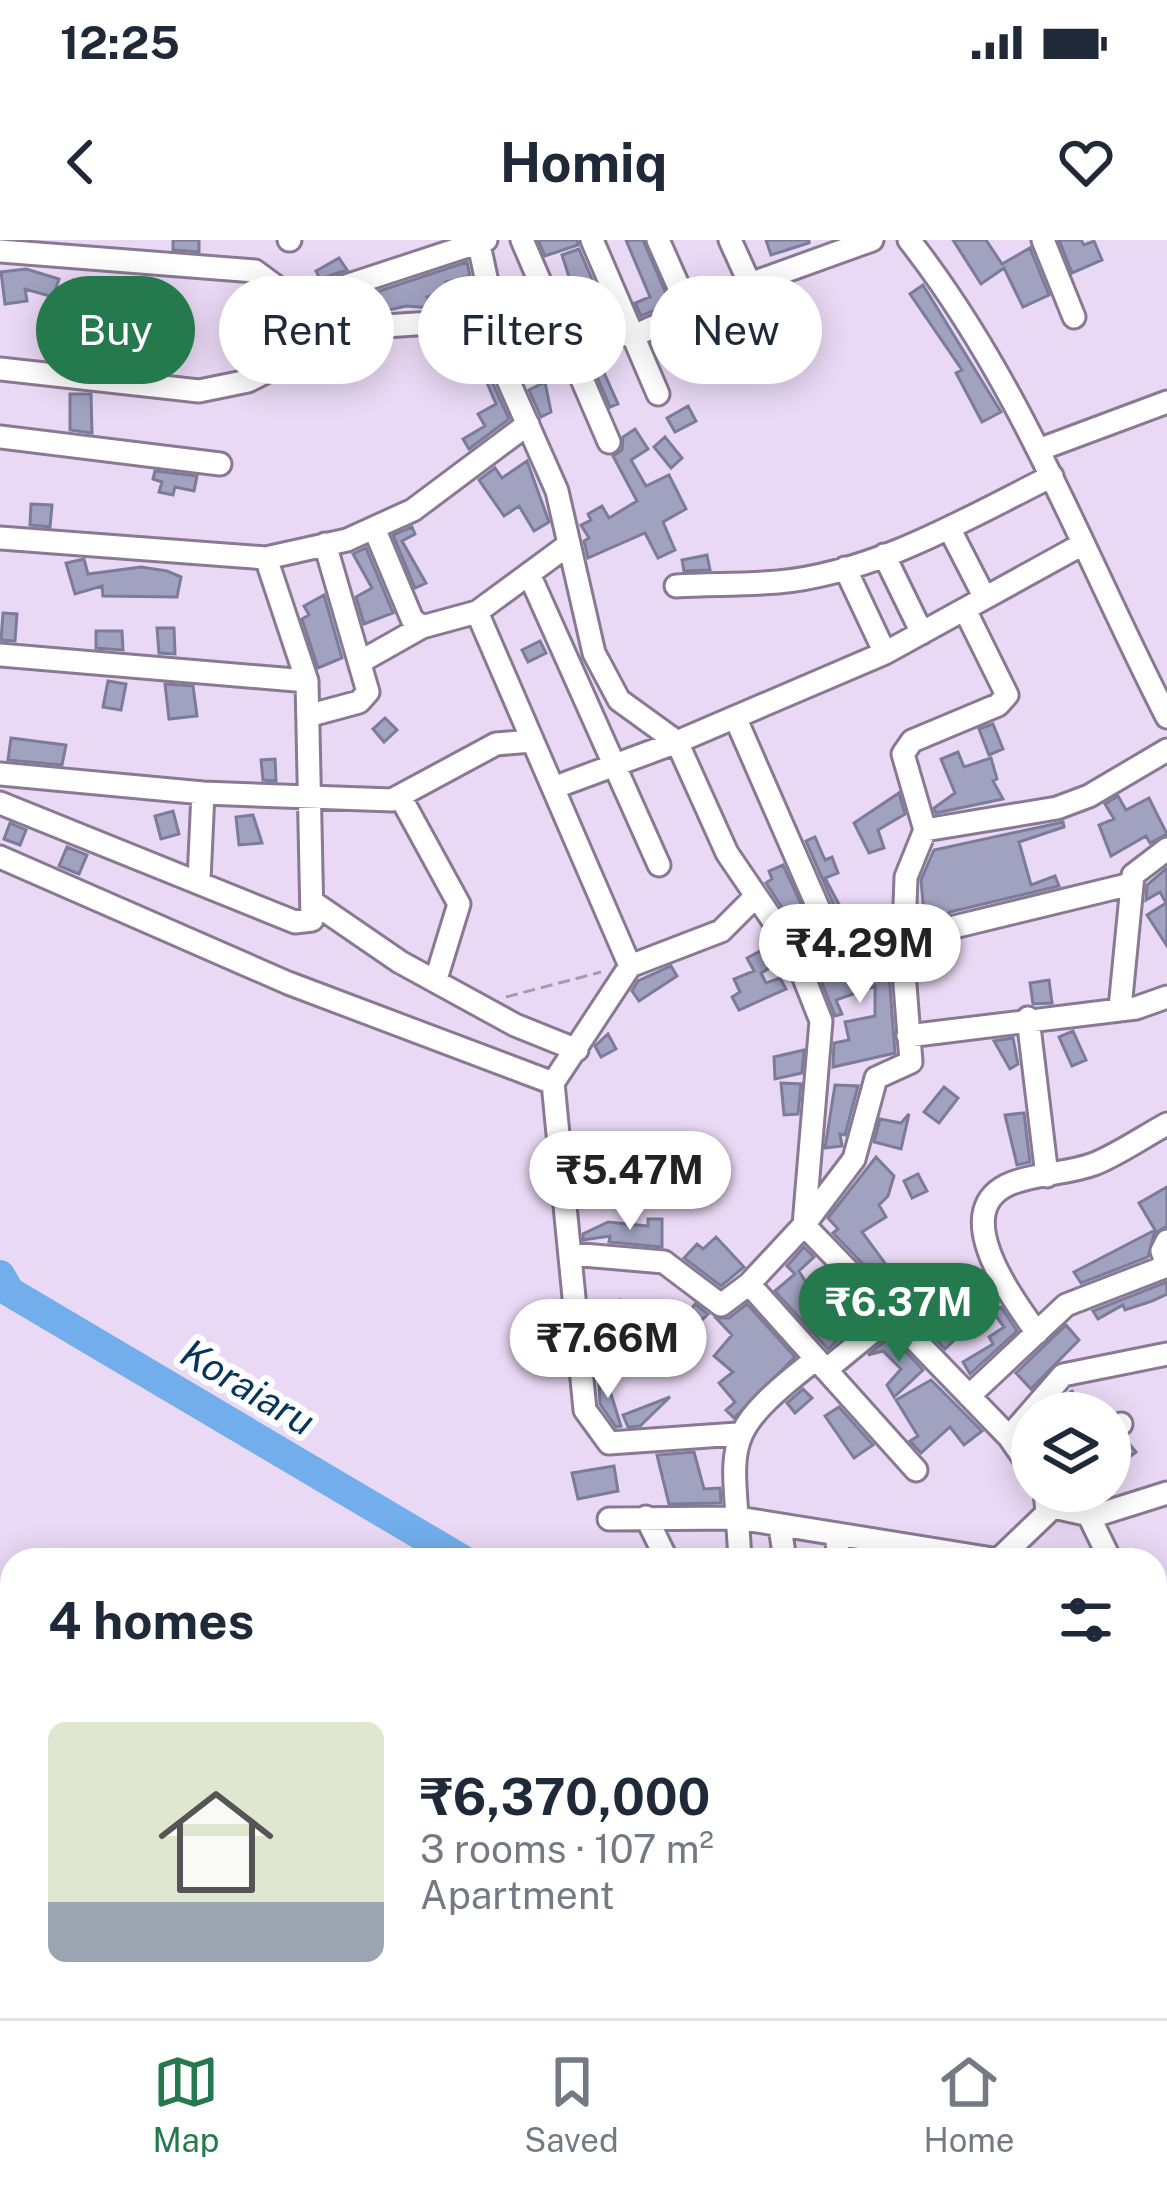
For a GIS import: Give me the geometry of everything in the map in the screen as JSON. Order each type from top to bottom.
[{"type":"street","points":[[522,240],[609,442]]},
{"type":"street","points":[[592,240],[658,394]]},
{"type":"street","points":[[658,240],[674,276]]},
{"type":"street","points":[[730,240],[746,276]]},
{"type":"street","points":[[772,276],[872,240]]},
{"type":"street","points":[[909,240],[958,304],[1041,448],[1081,544],[1167,717]]},
{"type":"street","points":[[1043,240],[1074,317]]},
{"type":"street","points":[[0,250],[255,271],[297,302],[481,241],[486,276]]},
{"type":"street","points":[[0,369],[199,392],[248,381],[327,341],[370,327],[418,324]]},
{"type":"street","points":[[631,337],[650,328]]},
{"type":"street","points":[[510,384],[556,491],[594,653],[619,700],[677,742],[727,853],[794,950],[821,1021],[804,1225]]},
{"type":"street","points":[[1041,448],[1167,402]]},
{"type":"street","points":[[0,538],[266,559],[374,529],[413,510],[528,424]]},
{"type":"street","points":[[0,437],[220,464]]},
{"type":"street","points":[[676,586],[781,582],[845,568],[950,528],[1052,476]]},
{"type":"street","points":[[571,1254],[664,1262],[721,1305],[749,1284],[804,1225],[854,1159],[876,1078],[911,1062],[903,959],[906,877],[925,830],[904,761],[905,746],[998,705],[1007,695],[950,528]]},
{"type":"street","points":[[374,529],[412,619],[422,627]]},
{"type":"street","points":[[311,715],[365,698],[368,689],[325,544]]},
{"type":"street","points":[[553,788],[677,742],[885,653],[1081,544]]},
{"type":"street","points":[[360,662],[422,627],[477,612],[568,545]]},
{"type":"street","points":[[884,555],[922,633]]},
{"type":"street","points":[[0,803],[295,922],[312,920],[314,798],[307,681],[266,559]]},
{"type":"street","points":[[845,568],[885,653]]},
{"type":"street","points":[[529,574],[658,865]]},
{"type":"street","points":[[477,612],[630,966]]},
{"type":"street","points":[[0,655],[307,681]]},
{"type":"street","points":[[736,717],[821,914]]},
{"type":"street","points":[[0,774],[203,793],[400,798],[496,744],[532,741]]},
{"type":"street","points":[[925,830],[1057,808],[1089,796],[1167,750]]},
{"type":"street","points":[[199,880],[203,793]]},
{"type":"street","points":[[400,798],[459,904],[436,979]]},
{"type":"street","points":[[1120,1009],[1131,884],[1142,864],[1167,849]]},
{"type":"street","points":[[0,857],[288,982],[553,1083]]},
{"type":"street","points":[[954,927],[1131,884]]},
{"type":"street","points":[[737,1433],[630,1443],[600,1437],[585,1410],[553,1083],[630,966],[721,931],[754,898]]},
{"type":"street","points":[[314,903],[400,962],[577,1050]]},
{"type":"street","points":[[908,1036],[1120,1009],[1167,997]]},
{"type":"street","points":[[1028,1018],[1047,1176]]},
{"type":"street","points":[[1037,1333],[994,1263],[984,1217],[1000,1189],[1112,1156],[1167,1124]]},
{"type":"street","points":[[804,1225],[1010,1437],[1064,1376],[1167,1354]]},
{"type":"street","points":[[969,1396],[1066,1305],[1167,1266],[1162,1251],[1167,1241]]},
{"type":"street","points":[[749,1284],[916,1470]]},
{"type":"street","points":[[739,1548],[733,1452],[737,1433],[748,1417],[894,1314]]},
{"type":"street","points":[[1078,1512],[1088,1516],[1167,1493]]},
{"type":"street","points":[[1008,1548],[1037,1512]]},
{"type":"street","points":[[646,1516],[661,1548]]},
{"type":"street","points":[[1088,1516],[1104,1548]]},
{"type":"street","points":[[609,1520],[738,1518],[924,1548]]},
{"type":"street","points":[[780,1527],[783,1548]]},
{"type":"street","points":[[836,1534],[838,1548]]},
{"type":"path","points":[[475,1003],[630,966]]},
{"type":"building","points":[[173,240],[199,240],[199,252],[173,250]]},
{"type":"building","points":[[538,240],[577,240],[578,245],[545,256]]},
{"type":"building","points":[[626,240],[643,240],[658,276],[650,276],[650,297]]},
{"type":"building","points":[[766,240],[809,240],[809,243],[771,255]]},
{"type":"building","points":[[953,240],[986,240],[1002,264],[1030,248],[1049,295],[1023,307],[1004,268],[981,284]]},
{"type":"building","points":[[1059,240],[1081,240],[1084,245],[1094,241],[1102,260],[1072,273]]},
{"type":"building","points":[[579,249],[591,276],[569,276],[562,255]]},
{"type":"building","points":[[339,258],[347,270],[329,276],[318,276],[316,271]]},
{"type":"building","points":[[467,262],[470,276],[425,276]]},
{"type":"building","points":[[26,269],[49,276],[36,276],[36,292],[25,289],[27,301],[5,304],[1,272]]},
{"type":"building","points":[[418,278],[418,307],[394,309],[394,286]]},
{"type":"building","points":[[923,285],[1001,412],[982,422],[956,373],[962,370],[910,294]]},
{"type":"building","points":[[650,297],[650,312],[641,316],[635,303]]},
{"type":"building","points":[[487,384],[493,384],[509,419],[469,449],[463,439],[485,426],[478,414],[496,404]]},
{"type":"building","points":[[545,384],[551,412],[541,417],[529,390]]},
{"type":"building","points":[[600,384],[609,384],[618,404],[610,407]]},
{"type":"building","points":[[70,394],[91,394],[92,433],[70,430]]},
{"type":"building","points":[[688,406],[696,421],[675,432],[667,418]]},
{"type":"building","points":[[635,429],[648,449],[631,460],[646,486],[669,475],[686,509],[663,522],[675,550],[658,558],[645,533],[588,558],[584,541],[589,538],[581,525],[591,520],[588,514],[602,506],[609,518],[637,501],[613,456],[622,450],[623,437]]},
{"type":"building","points":[[665,437],[682,458],[671,468],[654,447]]},
{"type":"building","points":[[527,461],[549,522],[534,531],[519,506],[504,516],[479,480],[495,468],[502,478]]},
{"type":"building","points":[[155,471],[197,476],[194,491],[175,487],[173,495],[159,492],[162,482],[153,479]]},
{"type":"building","points":[[31,504],[52,505],[50,527],[30,525]]},
{"type":"building","points":[[412,527],[415,534],[402,541],[426,583],[415,588],[393,535]]},
{"type":"building","points":[[366,548],[393,613],[364,624],[356,597],[372,588],[353,554]]},
{"type":"building","points":[[707,555],[710,570],[684,571],[682,560]]},
{"type":"building","points":[[84,559],[88,574],[141,567],[167,571],[181,577],[177,597],[103,596],[102,586],[75,594],[66,563]]},
{"type":"building","points":[[324,595],[342,658],[318,668],[302,619],[309,615],[304,606]]},
{"type":"building","points":[[3,613],[17,614],[15,641],[1,640]]},
{"type":"building","points":[[157,628],[174,628],[175,654],[159,653]]},
{"type":"building","points":[[96,631],[122,631],[123,650],[96,648]]},
{"type":"building","points":[[540,641],[546,653],[528,662],[522,650]]},
{"type":"building","points":[[108,681],[126,684],[121,710],[103,707]]},
{"type":"building","points":[[165,684],[193,686],[197,716],[169,719]]},
{"type":"building","points":[[385,718],[397,730],[384,742],[373,729]]},
{"type":"building","points":[[993,724],[1003,749],[989,755],[979,729]]},
{"type":"building","points":[[11,738],[66,745],[62,765],[8,760]]},
{"type":"building","points":[[958,752],[964,767],[991,758],[997,779],[993,781],[1003,799],[936,813],[934,808],[955,793],[941,759]]},
{"type":"building","points":[[275,759],[276,781],[263,780],[261,760]]},
{"type":"building","points":[[899,793],[905,814],[878,830],[884,848],[869,853],[854,823]]},
{"type":"building","points":[[1118,796],[1126,810],[1149,798],[1167,834],[1150,843],[1146,836],[1111,856],[1099,825],[1114,819],[1105,804]]},
{"type":"building","points":[[173,811],[179,834],[161,839],[155,816]]},
{"type":"building","points":[[253,815],[262,843],[239,845],[236,817]]},
{"type":"building","points":[[1063,822],[1064,827],[1019,842],[1031,885],[1055,876],[1059,886],[950,912],[937,923],[939,929],[919,938],[924,914],[921,880],[934,850]]},
{"type":"building","points":[[10,823],[26,830],[20,845],[4,839]]},
{"type":"building","points":[[815,837],[825,860],[832,857],[838,873],[825,878],[843,912],[854,907],[860,918],[808,947],[766,883],[772,879],[769,871],[783,865],[811,925],[820,929],[832,924],[835,908],[806,841]]},
{"type":"building","points":[[67,847],[87,855],[79,874],[59,866]]},
{"type":"building","points":[[1167,868],[1167,946],[1147,915],[1166,903],[1160,892],[1146,900],[1147,885]]},
{"type":"building","points":[[764,949],[773,966],[761,973],[766,983],[780,978],[786,989],[739,1010],[732,997],[740,992],[734,979],[754,971],[747,958]]},
{"type":"building","points":[[856,950],[859,958],[888,960],[895,1053],[833,1067],[834,1043],[849,1040],[845,1022],[875,1016],[875,986],[836,1000],[842,1014],[835,1016],[815,965]]},
{"type":"building","points":[[671,966],[677,976],[639,1001],[632,991],[638,981]]},
{"type":"building","points":[[1049,980],[1052,1003],[1033,1004],[1030,983]]},
{"type":"building","points":[[1073,1031],[1086,1060],[1072,1066],[1059,1037]]},
{"type":"building","points":[[608,1034],[616,1049],[601,1057],[595,1046]]},
{"type":"building","points":[[1013,1038],[1018,1064],[1010,1069],[994,1041]]},
{"type":"building","points":[[804,1050],[802,1073],[775,1079],[774,1057]]},
{"type":"building","points":[[781,1083],[801,1084],[798,1114],[784,1115]]},
{"type":"building","points":[[835,1085],[858,1086],[845,1135],[840,1134],[842,1146],[825,1148]]},
{"type":"building","points":[[944,1087],[958,1098],[939,1123],[924,1112]]},
{"type":"building","points":[[1024,1113],[1030,1162],[1017,1165],[1005,1115]]},
{"type":"building","points":[[909,1114],[901,1149],[874,1142],[880,1119],[901,1123]]},
{"type":"building","points":[[876,1157],[894,1176],[888,1196],[879,1205],[886,1217],[862,1232],[901,1285],[912,1275],[950,1320],[956,1315],[968,1327],[945,1349],[833,1233],[838,1229],[828,1218]]},
{"type":"building","points":[[918,1174],[927,1191],[912,1198],[904,1181]]},
{"type":"building","points":[[1167,1187],[1167,1226],[1154,1234],[1148,1257],[1081,1283],[1074,1272],[1155,1230],[1139,1203]]},
{"type":"building","points":[[648,1219],[662,1219],[662,1247],[609,1242],[610,1236],[583,1240],[583,1234],[608,1222],[648,1226]]},
{"type":"building","points":[[716,1237],[744,1267],[721,1286],[684,1258],[697,1244],[703,1249]]},
{"type":"building","points":[[804,1247],[814,1257],[799,1271],[818,1302],[839,1283],[868,1312],[828,1349],[775,1291],[795,1274],[787,1266]]},
{"type":"building","points":[[1167,1282],[1167,1294],[1152,1301],[1125,1310],[1123,1305],[1098,1319],[1093,1311]]},
{"type":"building","points":[[620,1300],[625,1321],[606,1326],[601,1305]]},
{"type":"building","points":[[695,1304],[708,1314],[672,1348],[666,1331],[678,1319],[681,1323]]},
{"type":"building","points":[[747,1304],[795,1357],[734,1418],[726,1410],[735,1402],[719,1383],[733,1372],[714,1356],[732,1335],[716,1318],[729,1318]]},
{"type":"building","points":[[1001,1307],[1017,1331],[970,1374],[963,1362],[993,1344],[989,1337],[1004,1327],[993,1312]]},
{"type":"building","points":[[1066,1325],[1079,1340],[1031,1389],[1016,1373]]},
{"type":"building","points":[[891,1336],[923,1370],[894,1397],[887,1385],[901,1369],[883,1351],[868,1355]]},
{"type":"building","points":[[598,1365],[621,1426],[616,1427],[600,1404]]},
{"type":"building","points":[[931,1380],[982,1431],[964,1445],[950,1427],[921,1453],[910,1441],[918,1436],[896,1400]]},
{"type":"building","points":[[803,1389],[812,1398],[795,1413],[787,1403]]},
{"type":"building","points":[[670,1397],[640,1426],[628,1427],[623,1415]]},
{"type":"building","points":[[839,1407],[873,1445],[854,1458],[825,1416]]},
{"type":"building","points":[[694,1452],[704,1489],[720,1488],[721,1503],[669,1504],[657,1455]]},
{"type":"building","points":[[614,1466],[618,1491],[578,1499],[572,1473]]},
{"type":"waterway","name":"Koraiaru","points":[[0,1275],[10,1292],[443,1548]]}]
